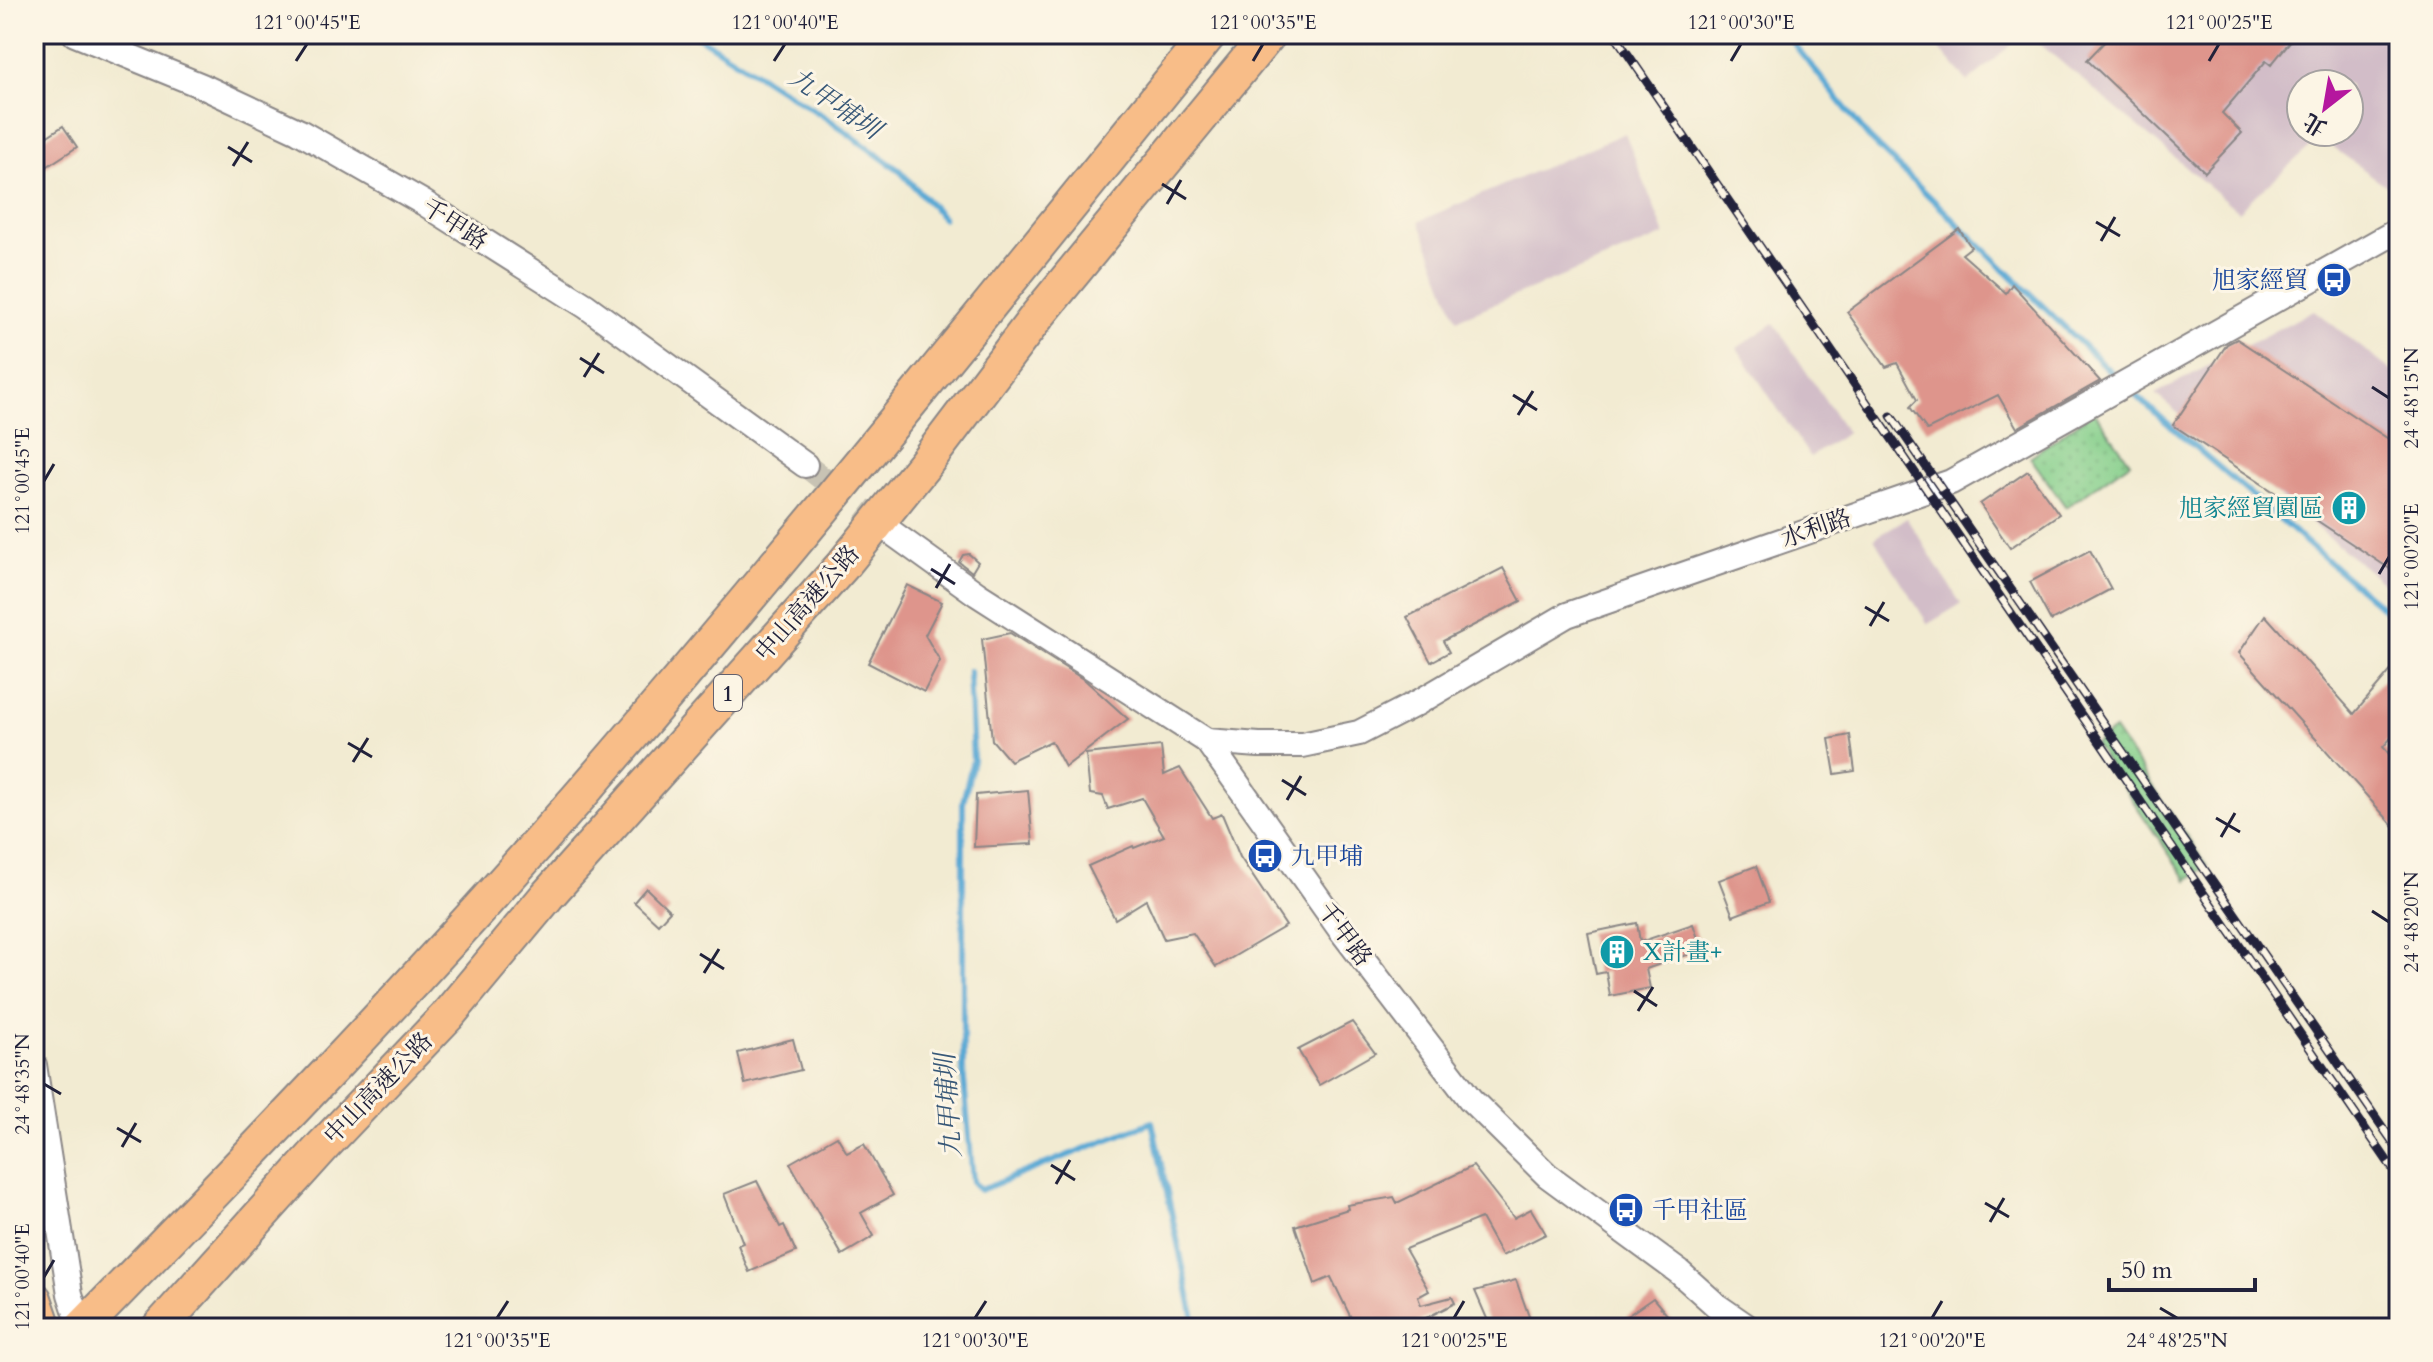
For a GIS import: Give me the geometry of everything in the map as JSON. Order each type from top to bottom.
[{"type":"highway","name":"中山高速公路","points":[[82,1328],[340,1059],[578,798],[878,443],[1209,34]]},
{"type":"highway","name":"中山高速公路","points":[[159,1328],[295,1177],[447,1016],[547,896],[843,565],[1038,315],[1269,34]]},
{"type":"highway","points":[[34,1299],[44,1328]]},
{"type":"street","name":"千甲路","points":[[75,34],[189,80],[298,131],[424,203],[586,306],[805,465]]},
{"type":"street","name":"水利路","points":[[1207,741],[1302,745],[1359,733],[1419,702],[1567,615],[1951,482],[2399,230]]},
{"type":"street","name":"千甲路","points":[[891,532],[977,594],[1207,741],[1340,929],[1470,1099],[1547,1175],[1679,1272],[1717,1317],[1749,1328]]},
{"type":"street","points":[[34,1065],[70,1294],[82,1328]]},
{"type":"shaded area","points":[[1927,34],[2024,34],[1968,82]]},
{"type":"shaded area","points":[[2028,34],[2399,34],[2399,195],[2334,148],[2365,148],[2365,68],[2285,68],[2285,148],[2309,148],[2238,211]]},
{"type":"shaded area","points":[[1625,133],[1665,235],[1457,319],[1419,221]]},
{"type":"shaded area","name":"旭家經貿園區","points":[[2314,310],[2399,377],[2399,596],[2155,394]]},
{"type":"shaded area","points":[[1774,323],[1847,433],[1810,457],[1737,348]]},
{"type":"shaded area","points":[[1907,518],[1961,604],[1928,624],[1874,538]]},
{"type":"green space","points":[[2094,411],[2130,462],[2066,507],[2030,457]]},
{"type":"green space","points":[[2114,730],[2207,866],[2187,880],[2094,744]]},
{"type":"building","points":[[2112,34],[2296,34],[2271,65],[2266,61],[2222,113],[2242,133],[2205,172],[2087,60]]},
{"type":"building","points":[[63,126],[77,147],[34,175],[34,141],[40,141]]},
{"type":"building","points":[[1959,229],[1971,247],[1962,254],[2006,293],[2012,284],[2100,381],[2017,428],[1998,395],[1927,430],[1910,407],[1917,400],[1897,363],[1886,367],[1847,312]]},
{"type":"building","name":"旭家經貿園區","points":[[2237,339],[2399,446],[2399,575],[2173,425],[2227,344]]},
{"type":"building","points":[[2028,471],[2059,514],[2010,548],[1980,504]]},
{"type":"building","points":[[2090,550],[2111,589],[2051,621],[2030,582]]},
{"type":"building","points":[[969,554],[978,562],[972,572],[959,562],[963,555]]},
{"type":"building","points":[[1503,568],[1521,601],[1443,641],[1449,652],[1431,662],[1407,617]]},
{"type":"building","points":[[907,585],[942,602],[925,635],[940,661],[924,692],[868,663]]},
{"type":"building","points":[[2265,615],[2354,714],[2399,661],[2399,729],[2383,747],[2399,765],[2399,832],[2239,653]]},
{"type":"building","points":[[1010,633],[1086,681],[1128,719],[1065,767],[1051,741],[1010,761],[992,740],[982,639]]},
{"type":"building","points":[[1850,735],[1855,771],[1835,774],[1829,739]]},
{"type":"building","points":[[1161,746],[1164,775],[1180,768],[1212,818],[1222,814],[1240,857],[1286,926],[1216,967],[1193,933],[1164,939],[1146,900],[1115,919],[1088,866],[1164,836],[1142,798],[1108,809],[1103,796],[1090,794],[1086,754]]},
{"type":"building","points":[[1028,790],[1033,844],[974,847],[976,795]]},
{"type":"building","points":[[1756,866],[1769,902],[1733,916],[1719,880]]},
{"type":"building","points":[[646,888],[670,911],[658,924],[634,902]]},
{"type":"building","name":"X計畫+","points":[[1637,923],[1640,942],[1693,924],[1702,950],[1646,969],[1650,988],[1610,996],[1606,972],[1596,974],[1588,933]]},
{"type":"building","points":[[1352,1022],[1375,1053],[1319,1085],[1298,1050]]},
{"type":"building","points":[[793,1039],[801,1070],[745,1084],[738,1053]]},
{"type":"building","points":[[837,1136],[847,1153],[864,1144],[893,1195],[861,1213],[874,1236],[842,1255],[790,1163]]},
{"type":"building","points":[[1473,1166],[1514,1218],[1531,1209],[1546,1234],[1502,1256],[1481,1218],[1405,1249],[1429,1291],[1418,1297],[1421,1305],[1452,1297],[1455,1303],[1407,1328],[1356,1328],[1331,1277],[1315,1284],[1295,1226],[1348,1209],[1347,1205],[1394,1197],[1397,1203]]},
{"type":"building","points":[[757,1181],[780,1227],[784,1225],[796,1252],[749,1272],[738,1245],[743,1243],[724,1194]]},
{"type":"building","points":[[1516,1280],[1533,1328],[1491,1328],[1475,1291]]},
{"type":"building","points":[[1653,1298],[1678,1328],[1633,1328],[1627,1316]]},
{"type":"waterway","name":"九甲埔圳","points":[[694,34],[828,119],[900,171],[943,218]]},
{"type":"waterway","points":[[1786,34],[1870,139],[2112,373]]},
{"type":"waterway","points":[[2136,396],[2399,622]]},
{"type":"waterway","name":"九甲埔圳","points":[[969,671],[973,760],[963,802],[963,1069],[973,1182],[980,1190],[1152,1122],[1196,1328]]},
{"type":"tunnel","points":[[805,465],[889,530]]},
{"type":"railway","points":[[1614,34],[2399,1178]]},
{"type":"railway","points":[[1891,416],[2399,1151]]},
{"type":"place","name":"旭家經貿","points":[[2334,280]]},
{"type":"place","name":"旭家經貿園區","points":[[2349,508]]},
{"type":"place","name":"九甲埔","points":[[1265,856]]},
{"type":"place","name":"X計畫+","points":[[1617,952]]},
{"type":"place","name":"千甲社區","points":[[1626,1210]]}]
